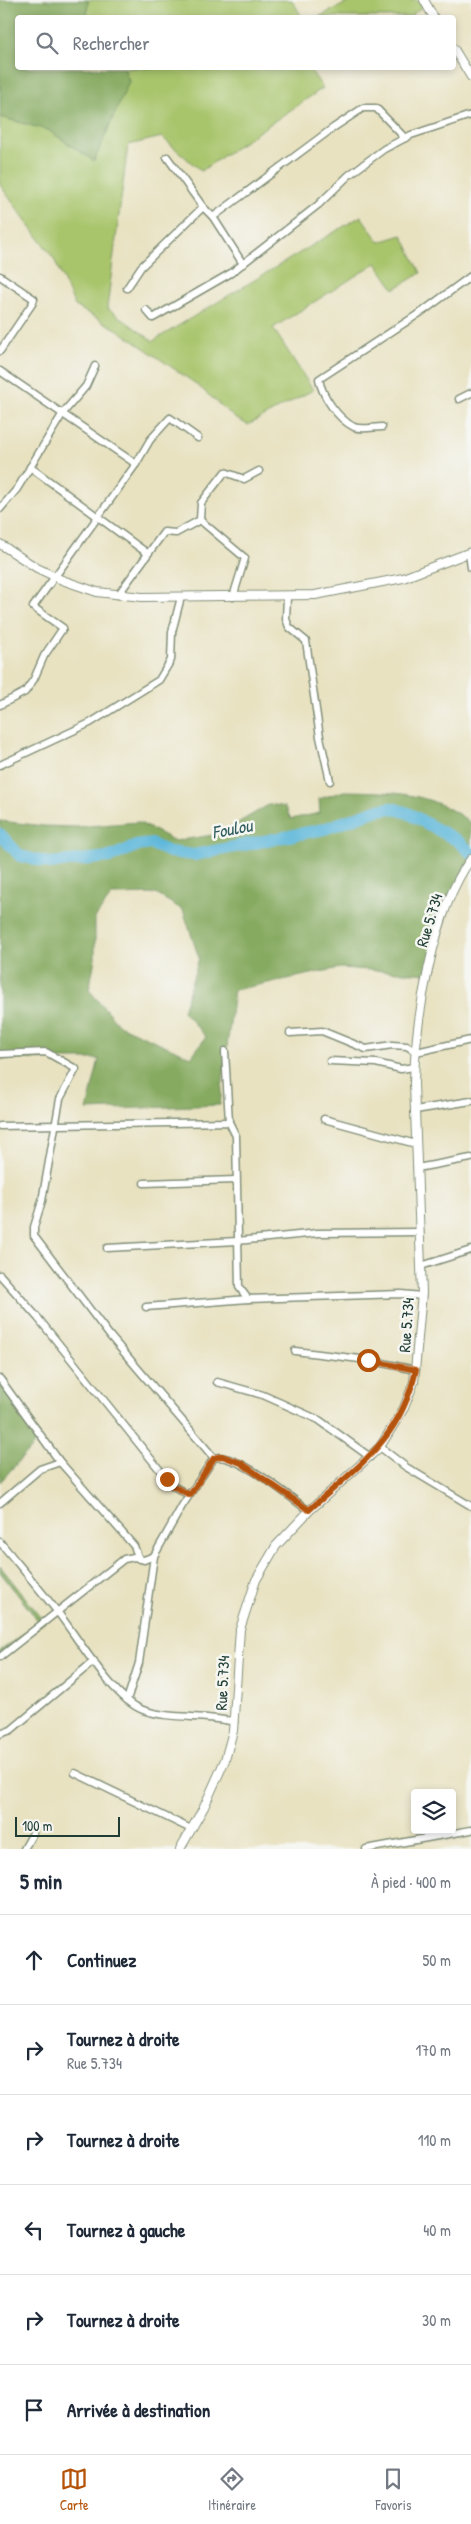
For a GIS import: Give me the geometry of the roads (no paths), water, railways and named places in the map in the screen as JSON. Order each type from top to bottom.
[{"type":"street","points":[[424,0],[432,15]]},
{"type":"street","points":[[456,52],[471,77]]},
{"type":"street","points":[[213,217],[305,148],[363,108],[376,108],[405,138]]},
{"type":"street","points":[[146,310],[152,318],[214,284],[243,264],[318,205],[356,170],[384,149],[405,138],[471,116]]},
{"type":"street","points":[[167,157],[203,207],[213,217],[243,264]]},
{"type":"street","points":[[127,288],[140,267],[203,207]]},
{"type":"street","points":[[0,276],[34,299],[0,351]]},
{"type":"street","points":[[382,426],[358,428],[350,423],[324,395],[320,379],[426,309],[471,276]]},
{"type":"street","points":[[0,509],[17,489],[63,413],[86,386],[95,366]]},
{"type":"street","points":[[0,371],[136,464]]},
{"type":"street","points":[[459,399],[471,393]]},
{"type":"street","points":[[0,705],[25,692],[34,679],[44,656],[63,628],[33,607],[136,464],[150,440],[170,418],[198,438]]},
{"type":"street","points":[[30,467],[147,553]]},
{"type":"street","points":[[200,520],[202,503],[225,472],[244,479],[259,471]]},
{"type":"street","points":[[118,595],[164,532],[176,533],[200,520]]},
{"type":"street","points":[[200,520],[245,558],[233,597]]},
{"type":"street","points":[[0,544],[36,568],[55,577],[97,592],[118,595],[181,598],[287,597],[323,594],[388,582],[424,572],[470,553],[471,568]]},
{"type":"street","points":[[287,597],[286,619],[289,627],[306,641],[320,737],[330,781]]},
{"type":"street","points":[[0,765],[90,722],[159,680],[171,660],[172,632],[181,598]]},
{"type":"street","name":"Rue 5.734","points":[[180,1849],[225,1760],[234,1722],[240,1629],[256,1580],[276,1546],[309,1510],[380,1446],[404,1408],[416,1370],[422,1296],[414,1067],[428,974],[436,941],[448,901],[468,862]]},
{"type":"street","points":[[290,1034],[322,1031],[366,1049],[392,1045],[407,1046],[416,1052],[471,1040]]},
{"type":"street","points":[[0,1054],[46,1052],[76,1069],[60,1099],[42,1201],[34,1227],[34,1236],[115,1342],[214,1458]]},
{"type":"street","points":[[225,1052],[229,1122],[236,1136],[239,1287],[248,1299]]},
{"type":"street","points":[[330,1061],[376,1063],[401,1069],[414,1067]]},
{"type":"street","points":[[415,1110],[471,1101]]},
{"type":"street","points":[[324,1119],[416,1144]]},
{"type":"street","points":[[0,1126],[229,1122]]},
{"type":"street","points":[[417,1168],[471,1158]]},
{"type":"street","points":[[144,1184],[236,1180]]},
{"type":"street","points":[[107,1248],[237,1241],[318,1233],[420,1232]]},
{"type":"street","points":[[421,1266],[471,1250]]},
{"type":"street","points":[[0,1275],[38,1318],[114,1416],[156,1462],[173,1486],[190,1495]]},
{"type":"street","points":[[146,1307],[248,1299],[379,1294],[422,1296]]},
{"type":"street","points":[[295,1352],[368,1360],[416,1370]]},
{"type":"street","points":[[0,1379],[60,1462],[134,1546],[139,1559]]},
{"type":"street","points":[[217,1382],[263,1395],[319,1420],[370,1457]]},
{"type":"street","points":[[380,1446],[406,1467],[471,1506]]},
{"type":"street","points":[[127,1700],[139,1663],[154,1556],[214,1458],[222,1456],[241,1463],[309,1510]]},
{"type":"street","points":[[0,1503],[40,1469],[60,1462]]},
{"type":"street","points":[[0,1542],[127,1700],[151,1712],[222,1718],[234,1722]]},
{"type":"street","points":[[0,1657],[56,1610],[124,1559],[147,1560],[154,1556]]},
{"type":"street","points":[[0,1734],[11,1730],[94,1661]]},
{"type":"street","points":[[75,1773],[191,1829]]},
{"type":"street","points":[[366,1849],[471,1830]]},
{"type":"street","points":[[24,1849],[33,1833]]},
{"type":"waterway","name":"Foulou","points":[[0,834],[20,856],[50,863],[110,857],[136,846],[151,844],[170,852],[194,855],[324,829],[377,810],[392,808],[408,813],[458,841],[471,853]]}]
